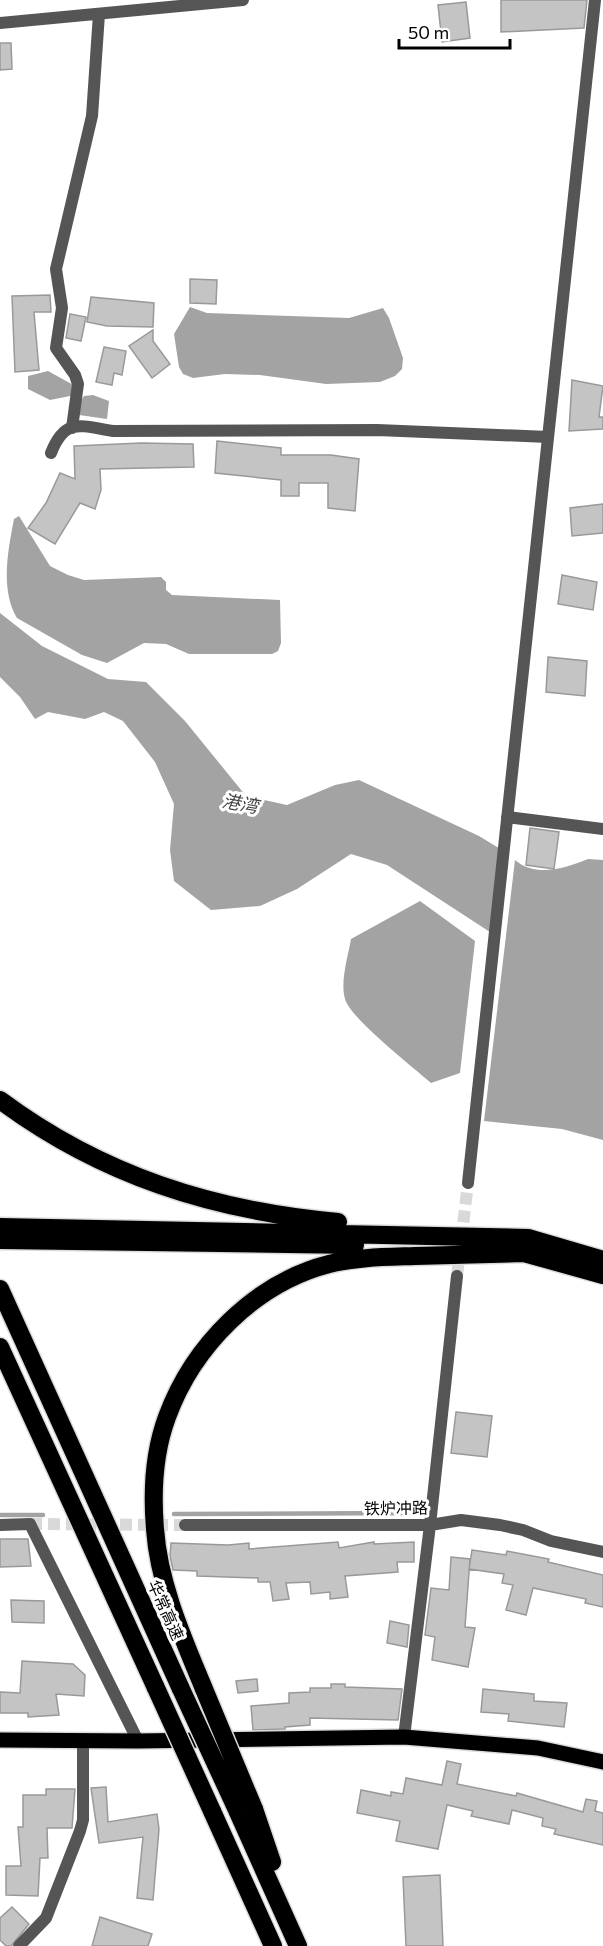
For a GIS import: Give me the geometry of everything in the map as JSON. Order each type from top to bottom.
[{"type":"highway","points":[[0,1100],[31,1123],[80,1153],[136,1178],[195,1196],[315,1220],[526,1246],[603,1260]]},
{"type":"highway","points":[[0,1227],[526,1246],[603,1275]]},
{"type":"highway","points":[[0,1240],[526,1246]]},
{"type":"highway","points":[[299,1946],[245,1810],[204,1689],[175,1617],[162,1569],[155,1531],[154,1492],[157,1455],[166,1419],[180,1386],[202,1352],[228,1323],[256,1299],[293,1278],[328,1264],[361,1258],[526,1246]]},
{"type":"highway","name":"华常高速","points":[[0,1289],[181,1689],[245,1810]]},
{"type":"highway","points":[[0,1347],[273,1946]]},
{"type":"highway","points":[[0,1371],[69,1499]]},
{"type":"main road","points":[[0,1740],[138,1741],[404,1737],[538,1748],[603,1762]]},
{"type":"street","points":[[0,23],[243,0]]},
{"type":"street","points":[[468,1183],[595,0]]},
{"type":"street","points":[[72,428],[78,384],[75,375],[56,348],[62,308],[57,269],[92,116],[99,14]]},
{"type":"street","points":[[51,453],[58,435],[82,426],[113,431],[377,430],[548,437]]},
{"type":"street","points":[[507,817],[603,829]]},
{"type":"street","points":[[404,1737],[457,1276]]},
{"type":"street","name":"铁炉冲路","points":[[185,1525],[430,1525],[461,1520],[523,1530],[551,1541],[603,1552]]},
{"type":"street","points":[[0,1525],[30,1524],[138,1741]]},
{"type":"street","points":[[19,1946],[46,1918],[80,1831],[83,1820],[83,1741]]},
{"type":"water","points":[[190,307],[207,313],[349,318],[383,308],[389,318],[403,358],[402,369],[395,376],[380,382],[326,384],[260,375],[225,374],[193,378],[183,374],[179,367],[174,334]]},
{"type":"water","points":[[48,371],[77,387],[75,395],[50,400],[28,389],[28,376]]},
{"type":"water","points":[[93,395],[109,401],[107,419],[79,415],[76,408],[84,396]]},
{"type":"water","points":[[19,516],[50,566],[68,575],[84,580],[161,577],[166,582],[166,590],[172,595],[280,600],[281,643],[278,651],[272,654],[189,654],[166,644],[144,643],[107,663],[82,655],[17,618],[12,607],[7,583],[8,557],[14,519]]},
{"type":"water","name":"港湾","points":[[0,613],[42,646],[108,679],[146,682],[185,721],[246,796],[287,805],[335,785],[359,780],[479,836],[502,850],[493,934],[387,865],[351,854],[297,889],[260,906],[211,910],[174,881],[170,850],[174,804],[155,762],[123,721],[104,712],[85,719],[48,712],[35,719],[20,697],[0,677]]},
{"type":"water","points":[[588,859],[603,860],[603,1140],[562,1129],[484,1121],[515,860],[532,869],[551,870]]},
{"type":"water","points":[[420,901],[475,941],[460,1073],[431,1083],[358,1018],[349,1007],[344,992],[344,977],[351,939]]},
{"type":"building","points":[[501,0],[587,0],[584,28],[501,32]]},
{"type":"building","points":[[466,2],[470,38],[442,42],[438,5]]},
{"type":"building","points":[[0,43],[11,43],[12,69],[0,70]]},
{"type":"building","points":[[190,279],[217,280],[216,304],[190,303]]},
{"type":"building","points":[[50,295],[51,312],[34,312],[39,370],[15,372],[12,296]]},
{"type":"building","points":[[91,297],[154,303],[153,327],[107,326],[87,322]]},
{"type":"building","points":[[70,314],[86,317],[81,341],[66,338]]},
{"type":"building","points":[[153,330],[153,341],[170,364],[152,378],[129,346]]},
{"type":"building","points":[[104,347],[126,351],[122,375],[114,373],[112,385],[96,382]]},
{"type":"building","points":[[572,380],[603,386],[599,417],[603,417],[603,429],[569,431]]},
{"type":"building","points":[[217,441],[281,448],[281,455],[331,455],[359,459],[355,511],[328,508],[328,483],[299,483],[299,496],[281,496],[281,480],[215,473]]},
{"type":"building","points":[[141,443],[193,444],[194,467],[100,469],[101,490],[95,509],[80,503],[55,544],[28,528],[46,503],[60,473],[75,479],[74,446]]},
{"type":"building","points":[[603,504],[603,533],[572,536],[570,508]]},
{"type":"building","points":[[562,575],[597,582],[593,610],[558,604]]},
{"type":"building","points":[[548,657],[587,661],[585,696],[546,692]]},
{"type":"building","points":[[530,828],[559,832],[554,869],[526,865]]},
{"type":"building","points":[[456,1412],[492,1416],[487,1457],[451,1453]]},
{"type":"building","points":[[0,1539],[28,1539],[31,1566],[0,1567]]},
{"type":"building","points":[[338,1542],[339,1548],[374,1542],[374,1544],[414,1542],[414,1562],[397,1562],[398,1572],[345,1576],[348,1597],[330,1599],[330,1592],[311,1594],[310,1582],[286,1583],[289,1599],[273,1601],[270,1582],[258,1582],[258,1578],[197,1576],[197,1571],[173,1570],[170,1556],[171,1543],[228,1545],[249,1543],[249,1549]]},
{"type":"building","points":[[472,1550],[506,1555],[507,1551],[549,1559],[548,1562],[603,1575],[603,1607],[585,1603],[586,1599],[533,1588],[526,1615],[506,1610],[513,1585],[502,1583],[504,1574],[469,1569]]},
{"type":"building","points":[[451,1557],[470,1559],[465,1627],[475,1628],[468,1667],[432,1660],[435,1637],[425,1635],[431,1588],[449,1590]]},
{"type":"building","points":[[11,1600],[44,1601],[44,1623],[12,1622]]},
{"type":"building","points":[[390,1621],[409,1625],[407,1647],[387,1643]]},
{"type":"building","points":[[22,1661],[73,1664],[85,1675],[84,1696],[56,1694],[59,1715],[28,1717],[28,1713],[0,1713],[0,1692],[20,1693]]},
{"type":"building","points":[[257,1679],[258,1691],[238,1693],[236,1681]]},
{"type":"building","points":[[331,1684],[345,1684],[345,1687],[402,1689],[398,1720],[310,1718],[310,1725],[285,1727],[285,1729],[253,1730],[251,1706],[289,1703],[289,1693],[310,1692],[310,1688],[331,1688]]},
{"type":"building","points":[[483,1689],[534,1694],[534,1701],[567,1703],[564,1727],[508,1721],[509,1714],[481,1712]]},
{"type":"building","points":[[447,1761],[461,1764],[457,1784],[516,1796],[517,1793],[583,1812],[586,1799],[597,1801],[595,1811],[603,1813],[603,1845],[554,1834],[556,1829],[542,1826],[543,1818],[512,1810],[509,1824],[471,1816],[473,1811],[447,1805],[438,1849],[396,1841],[400,1821],[357,1813],[361,1790],[391,1796],[391,1792],[403,1794],[406,1778],[442,1785]]},
{"type":"building","points":[[106,1787],[108,1822],[157,1814],[159,1829],[153,1900],[137,1898],[143,1837],[99,1843],[91,1788]]},
{"type":"building","points":[[46,1789],[75,1789],[72,1828],[47,1828],[48,1858],[40,1858],[38,1896],[6,1895],[6,1866],[21,1866],[18,1827],[23,1827],[23,1795],[46,1795]]},
{"type":"building","points":[[440,1875],[443,1946],[406,1946],[403,1877]]},
{"type":"building","points":[[12,1907],[29,1924],[11,1946],[6,1946],[0,1940],[0,1918]]},
{"type":"building","points":[[100,1917],[152,1934],[148,1946],[92,1946]]},
{"type":"waterway","points":[[174,1514],[418,1513]]},
{"type":"waterway","points":[[0,1515],[43,1515]]},
{"type":"tunnel","points":[[457,1276],[468,1183]]},
{"type":"tunnel","points":[[30,1524],[185,1525]]}]
